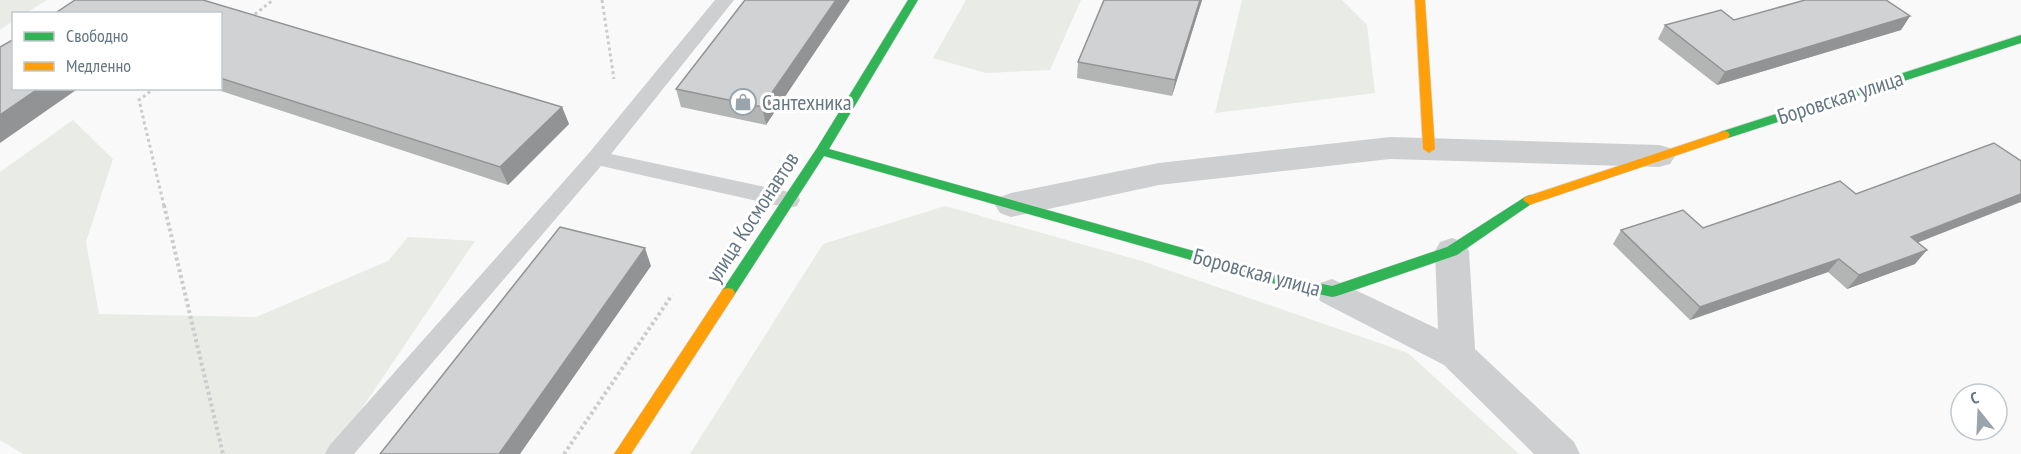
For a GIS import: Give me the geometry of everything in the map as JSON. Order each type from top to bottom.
[{"type":"street","name":"улица Космонавтов","points":[[622,454],[821,151],[913,0]]},
{"type":"street","points":[[1420,0],[1429,149]]},
{"type":"street","name":"Боровская улица","points":[[821,151],[1283,281],[1332,292],[1452,251],[1534,196],[2021,39]]},
{"type":"street","name":"Боровская улица","points":[[1011,205],[1159,174],[1390,148],[1659,156]]},
{"type":"street","points":[[1452,251],[1457,355]]},
{"type":"street","points":[[1332,292],[1457,355],[1560,454]]},
{"type":"lane","points":[[338,454],[596,158],[725,0]]},
{"type":"lane","points":[[596,158],[789,200]]},
{"type":"path","points":[[246,21],[273,0]]},
{"type":"path","points":[[602,0],[622,127]]},
{"type":"path","points":[[152,90],[139,100],[223,454]]},
{"type":"shaded area","points":[[0,0],[47,0],[28,12],[12,12],[12,22],[0,30]]},
{"type":"shaded area","points":[[966,0],[1081,0],[1050,70],[986,73],[933,58]]},
{"type":"shaded area","points":[[1242,0],[1342,0],[1367,25],[1375,93],[1215,113]]},
{"type":"shaded area","points":[[73,120],[113,159],[86,242],[99,314],[256,317],[388,261],[408,237],[475,241],[331,454],[23,454],[0,440],[0,172]]},
{"type":"shaded area","points":[[945,206],[1142,261],[1408,353],[1519,454],[690,454],[823,244]]},
{"type":"building","points":[[75,0],[203,0],[562,107],[500,167],[222,79],[222,12],[57,12]]},
{"type":"building","points":[[745,0],[836,0],[762,107],[676,89]]},
{"type":"building","points":[[1104,0],[1200,0],[1175,80],[1078,62]]},
{"type":"building","points":[[1805,0],[1886,0],[1910,16],[1725,72],[1665,25],[1721,10],[1734,20]]},
{"type":"building","points":[[12,40],[12,90],[36,90],[0,115],[0,47]]},
{"type":"building","points":[[1994,143],[2021,161],[2021,194],[1911,237],[1927,250],[1859,275],[1839,259],[1700,307],[1621,230],[1683,210],[1703,228],[1840,181],[1856,194]]},
{"type":"building","points":[[560,227],[645,248],[499,454],[380,454]]},
{"type":"traffic: fast","points":[[728,293],[821,151],[913,0]]},
{"type":"traffic: fast","points":[[1724,135],[2021,39]]},
{"type":"traffic: fast","points":[[821,151],[1283,281],[1332,292],[1452,251],[1530,200]]},
{"type":"traffic: slow","points":[[1420,0],[1429,149]]},
{"type":"traffic: slow","points":[[1530,200],[1724,135]]},
{"type":"traffic: slow","points":[[622,454],[728,293]]},
{"type":"place","name":"Сантехника","points":[[743,102]]}]
